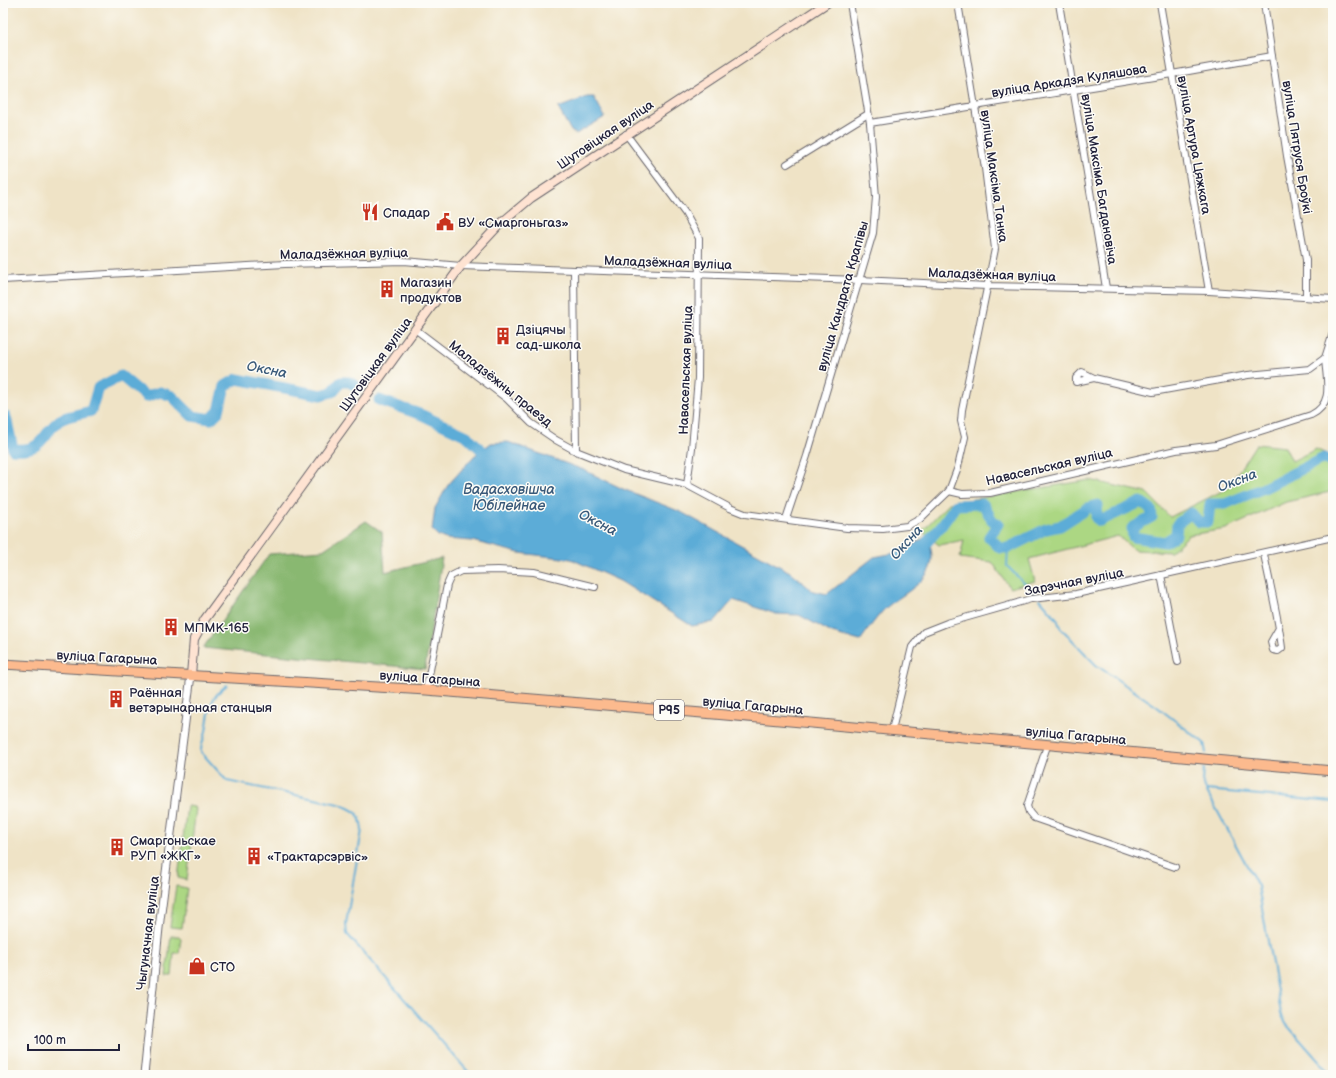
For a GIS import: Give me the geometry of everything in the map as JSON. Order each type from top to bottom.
[{"type":"main road","name":"Шутовіцкая вуліца","points":[[191,675],[194,639],[205,619],[461,266],[482,242],[515,211],[626,134],[827,3]]},
{"type":"main road","name":"вуліца Гагарына","points":[[3,664],[426,690],[892,730],[1047,746],[1333,771]]},
{"type":"street","name":"вуліца Кандрата Крапівы","points":[[786,519],[860,280],[876,215],[876,196],[870,123],[850,3]]},
{"type":"street","name":"вуліца Максіма Танка","points":[[949,491],[958,467],[965,437],[961,421],[962,410],[995,249],[975,107],[958,3]]},
{"type":"street","name":"вуліца Максіма Багдановіча","points":[[1059,3],[1106,288]]},
{"type":"street","name":"вуліца Артура Цяжкага","points":[[1160,3],[1209,291]]},
{"type":"street","name":"вуліца Пятруся Броўкі","points":[[1264,3],[1306,260],[1306,296]]},
{"type":"street","name":"вуліца Аркадзя Куляшова","points":[[870,123],[975,107],[1272,56]]},
{"type":"street","points":[[787,164],[868,114]]},
{"type":"street","name":"Навасельская вуліца","points":[[626,134],[693,227],[699,238],[700,275],[697,326],[698,378],[687,485]]},
{"type":"street","name":"Маладзёжная вуліца","points":[[3,280],[285,264],[404,261],[461,266],[987,286],[1209,291],[1306,296],[1333,299]]},
{"type":"street","points":[[574,270],[576,451]]},
{"type":"street","name":"Маладзёжны праезд","points":[[415,330],[506,398],[531,423],[556,440],[576,451],[624,470],[687,485]]},
{"type":"street","points":[[1094,378],[1153,392],[1248,375],[1310,369],[1325,358],[1333,333]]},
{"type":"street","name":"Навасельская вуліца","points":[[949,491],[962,494],[990,492],[1176,450],[1216,445],[1311,415],[1320,411],[1324,406],[1327,384],[1325,358]]},
{"type":"street","points":[[687,485],[730,508],[745,514],[786,519],[810,524],[847,528],[883,529],[907,526],[920,519],[949,491]]},
{"type":"street","name":"Зарэчная вуліца","points":[[892,730],[912,647],[917,638],[924,632],[947,623],[1031,599],[1076,594],[1333,538]]},
{"type":"street","points":[[1264,554],[1280,628]]},
{"type":"street","points":[[426,690],[447,585],[451,576],[461,571],[498,570],[534,572],[595,587]]},
{"type":"street","points":[[1161,575],[1178,662]]},
{"type":"street","name":"Чыгуначная вуліца","points":[[144,1075],[159,928],[191,675]]},
{"type":"street","points":[[1047,746],[1027,806],[1029,812],[1034,818],[1175,867]]},
{"type":"green space","points":[[1256,444],[1285,447],[1292,461],[1316,449],[1333,457],[1333,495],[1330,492],[1286,502],[1226,529],[1189,535],[1171,552],[1134,550],[1118,536],[1029,559],[1035,581],[1010,588],[992,562],[960,558],[964,540],[939,545],[922,531],[949,503],[1090,480],[1147,493],[1170,517],[1228,488]]},
{"type":"green space","points":[[366,521],[382,532],[385,572],[442,558],[425,669],[203,648],[269,554],[323,550]]},
{"type":"green space","points":[[187,806],[194,807],[196,809],[187,880],[178,878]]},
{"type":"green space","points":[[176,886],[187,888],[182,928],[170,927]]},
{"type":"green space","points":[[171,936],[179,936],[181,938],[179,953],[174,953],[172,976],[166,976]]},
{"type":"water","points":[[587,97],[594,97],[605,117],[576,134],[571,131],[558,108]]},
{"type":"water","name":"Вадасховішча Юбілейнае","points":[[508,442],[584,470],[623,489],[681,512],[790,572],[813,591],[827,594],[874,557],[905,551],[922,539],[927,538],[931,549],[932,559],[930,568],[919,583],[883,611],[860,641],[832,633],[799,615],[776,614],[733,600],[714,622],[692,626],[620,581],[571,559],[519,553],[472,541],[446,539],[438,536],[432,530],[435,508],[448,485],[474,456],[491,443]]},
{"type":"waterway","name":"Оксна","points":[[3,417],[6,417],[13,449],[23,449],[31,448],[37,445],[60,420],[91,411],[98,388],[121,376],[146,397],[160,392],[172,396],[192,416],[211,419],[219,411],[225,386],[237,379],[321,395],[332,392],[341,382],[349,382],[356,386]]},
{"type":"waterway","name":"Оксна","points":[[379,400],[422,415],[467,436],[491,459]]},
{"type":"waterway","name":"Оксна","points":[[919,551],[942,525],[956,505],[983,504],[992,520],[998,524],[989,537],[1000,548],[1008,548],[1046,529],[1060,526],[1088,508],[1098,505],[1096,518],[1100,521],[1141,502],[1151,509],[1152,517],[1132,528],[1133,537],[1165,542],[1176,535],[1177,524],[1191,513],[1199,522],[1208,522],[1210,504],[1225,504],[1264,488],[1324,458],[1333,464]]},
{"type":"waterway","points":[[1008,548],[1007,566],[1037,596]]},
{"type":"waterway","points":[[1040,599],[1057,619],[1060,627],[1096,665],[1156,706],[1204,743],[1206,753]]},
{"type":"waterway","points":[[227,685],[216,695],[211,705],[201,746],[201,752],[227,781],[339,804],[356,812],[360,819],[362,830],[346,924],[347,934],[471,1075]]},
{"type":"waterway","points":[[1204,769],[1203,782],[1206,790],[1258,886],[1281,1013],[1286,1024],[1331,1075]]},
{"type":"waterway","points":[[1207,790],[1333,802]]},
{"type":"place","name":"Спадар","points":[[370,212]]},
{"type":"place","name":"ВУ «Смаргоньгаз»","points":[[445,222]]},
{"type":"place","name":"Магазин продуктов","points":[[387,289]]},
{"type":"place","name":"Дзіцячы сад-школа","points":[[503,336]]},
{"type":"place","name":"МПМК-165","points":[[171,627]]},
{"type":"place","name":"Раённая ветэрынарная станцыя","points":[[116,699]]},
{"type":"place","name":"Смаргоньскае РУП «ЖКГ»","points":[[117,847]]},
{"type":"place","name":"«Трактарсэрвіс»","points":[[254,856]]},
{"type":"place","name":"СТО","points":[[197,966]]}]
